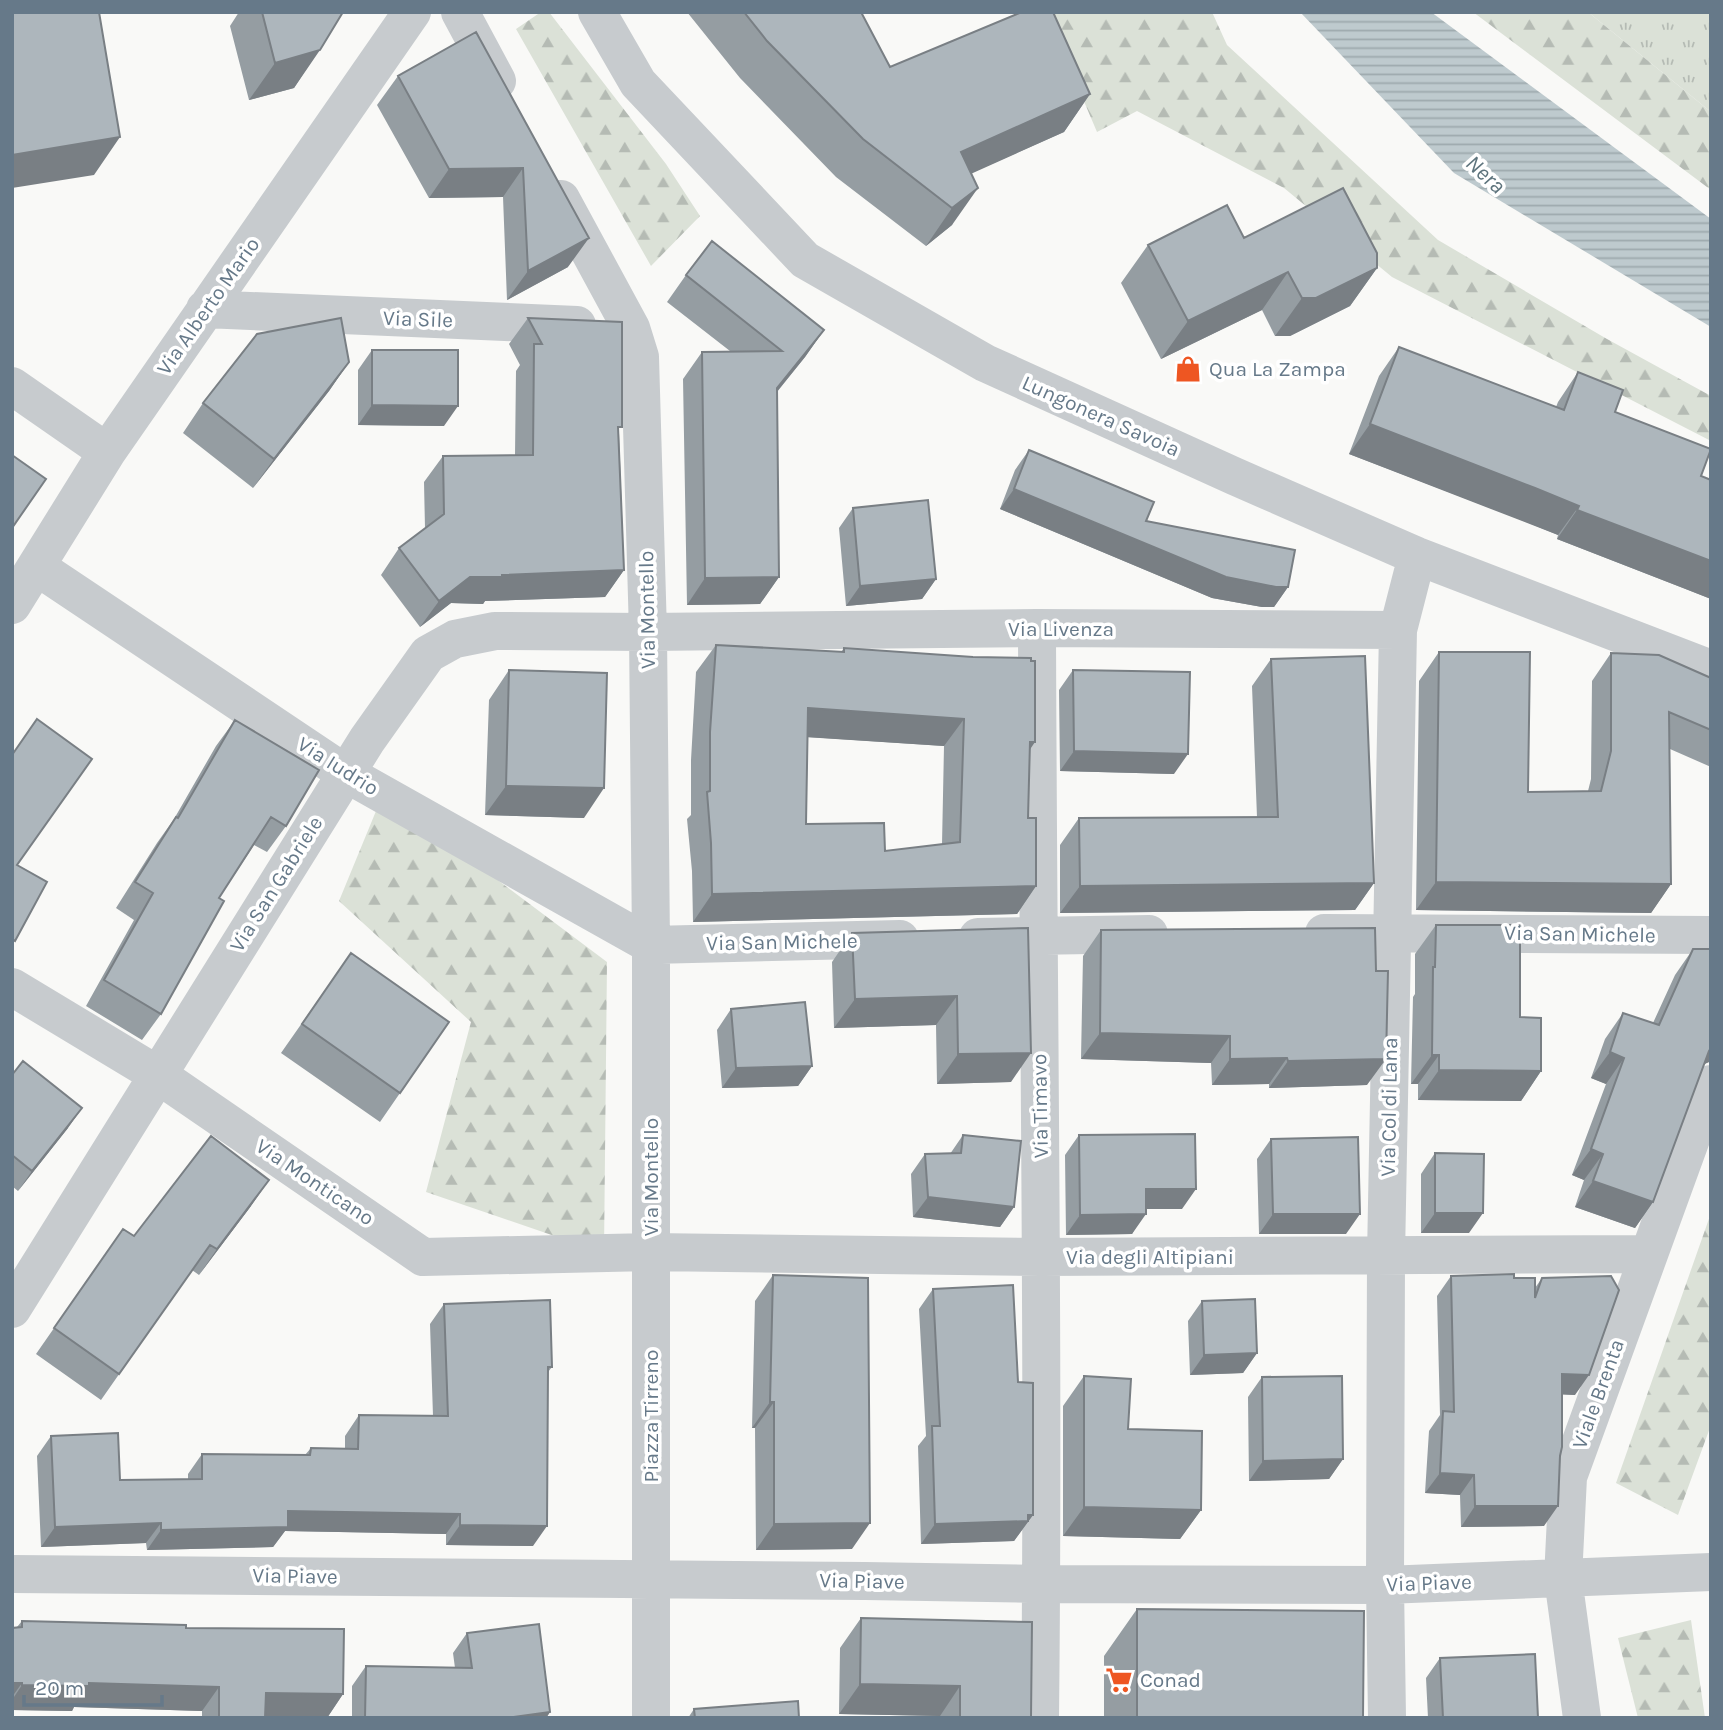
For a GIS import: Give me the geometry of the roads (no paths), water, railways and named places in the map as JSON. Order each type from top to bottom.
[{"type":"street","name":"Via Alberto Mario","points":[[12,605],[107,452],[412,12]]},
{"type":"street","points":[[460,12],[513,109]]},
{"type":"street","name":"Lungonera Savoia","points":[[597,12],[638,83],[805,260],[985,363],[1234,476],[1417,556],[1711,668]]},
{"type":"street","name":"Via Montello","points":[[545,170],[631,328],[640,357],[648,632],[651,1252]]},
{"type":"street","name":"Via Sile","points":[[205,309],[631,328]]},
{"type":"street","points":[[12,386],[107,452]]},
{"type":"street","points":[[1398,630],[1417,556]]},
{"type":"street","name":"Via Iudrio","points":[[37,567],[345,773],[651,945]]},
{"type":"street","name":"Via Livenza","points":[[648,632],[1037,628],[1398,630]]},
{"type":"street","name":"Via Timavo","points":[[1037,628],[1042,1584],[1040,1718]]},
{"type":"street","name":"Via Col di Lana","points":[[1387,1718],[1386,1256],[1398,630]]},
{"type":"street","name":"Via San Gabriele","points":[[12,1309],[345,773],[428,654],[455,639],[495,631],[648,632]]},
{"type":"street","name":"Via San Michele","points":[[1284,933],[1711,935]]},
{"type":"street","name":"Via San Michele","points":[[651,945],[1188,934]]},
{"type":"street","name":"Via Monticano","points":[[12,988],[158,1075],[423,1257],[651,1252]]},
{"type":"street","name":"Viale Brenta","points":[[1582,1718],[1563,1578],[1568,1477],[1711,1084]]},
{"type":"street","name":"Via degli Altipiani","points":[[651,1252],[1041,1257],[1649,1254]]},
{"type":"street","name":"Piazza Tirreno","points":[[651,1252],[651,1718]]},
{"type":"street","name":"Via Piave","points":[[12,1574],[1385,1585],[1711,1572]]},
{"type":"water","name":"Nera","points":[[1300,12],[1431,12],[1711,219],[1711,327],[1454,173]]},
{"type":"place","name":"Qua La Zampa","points":[[1188,369]]},
{"type":"place","name":"Conad","points":[[1119,1680]]}]
